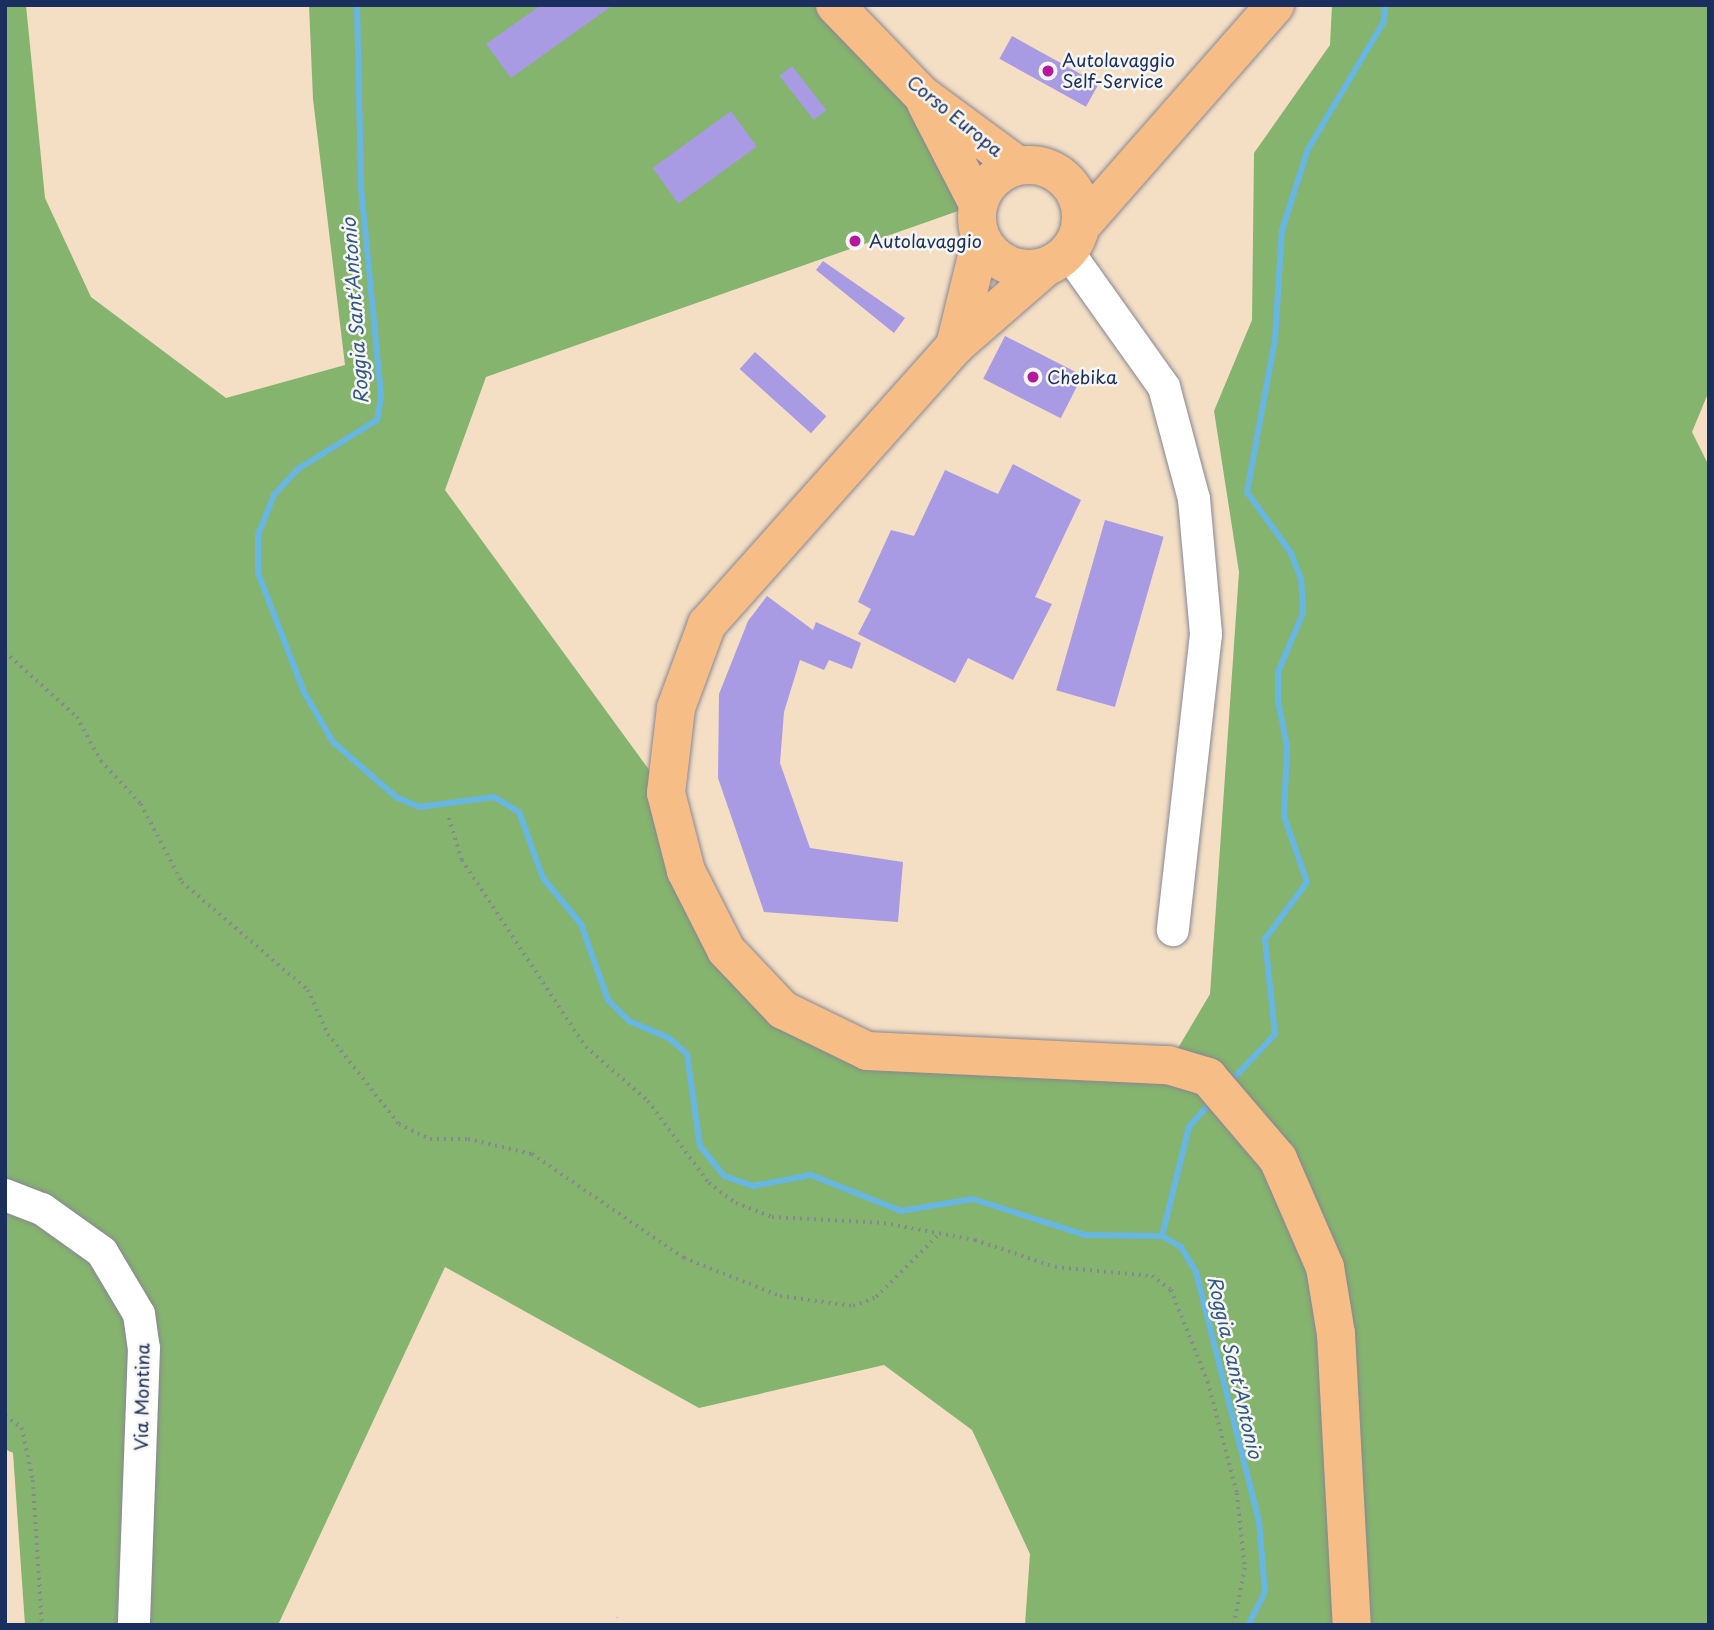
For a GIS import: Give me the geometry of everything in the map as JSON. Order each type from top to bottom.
[{"type":"main road","name":"Corso Europa","points":[[835,5],[922,94],[1017,165]]},
{"type":"main road","points":[[1275,5],[1141,153],[1065,248],[955,346],[707,624],[676,708],[666,793],[686,871],[726,950],[783,1010],[867,1051],[1168,1065],[1208,1077],[1245,1128],[1278,1159],[1325,1267],[1336,1334],[1352,1625]]},
{"type":"main road","points":[[922,94],[979,222],[1001,262],[1025,269],[1065,248],[1078,196],[1059,173]]},
{"type":"main road","points":[[955,346],[979,222],[996,175],[1017,165],[1059,173],[1141,153]]},
{"type":"street","points":[[1065,248],[1164,387],[1194,499],[1206,634],[1173,930]]},
{"type":"street","name":"Via Montina","points":[[5,1195],[42,1209],[103,1252],[139,1314],[144,1348],[134,1625]]},
{"type":"path","points":[[5,652],[77,718],[101,761],[142,804],[183,882],[308,990],[328,1034],[399,1124],[430,1139],[468,1139],[532,1154],[684,1258],[780,1296],[853,1306],[876,1297],[939,1234]]},
{"type":"path","points":[[449,818],[462,860],[586,1047],[648,1101],[709,1183],[772,1217],[884,1223],[1010,1248],[1055,1267],[1152,1276],[1171,1290],[1208,1382],[1237,1493],[1245,1568],[1234,1625]]},
{"type":"path","points":[[5,1416],[22,1428],[33,1480],[42,1625]]},
{"type":"path","points":[[617,1625],[618,1618]]},
{"type":"green space","points":[[5,5],[26,5],[45,198],[91,297],[226,398],[345,365],[313,99],[309,5],[833,5],[978,204],[486,377],[445,490],[666,793],[726,950],[867,1051],[1168,1065],[1210,994],[1239,572],[1214,411],[1252,320],[1254,153],[1330,45],[1332,5],[1709,5],[1709,391],[1692,432],[1709,466],[1709,1625],[1025,1625],[1030,1554],[972,1430],[884,1365],[699,1408],[445,1267],[278,1625],[25,1625],[13,1453],[5,1449]]},
{"type":"building","points":[[541,5],[613,5],[511,78],[486,44]]},
{"type":"building","name":"Autolavaggio Self-Service","points":[[1012,36],[1099,84],[1086,107],[999,59]]},
{"type":"building","points":[[792,66],[826,110],[814,120],[779,76]]},
{"type":"building","points":[[731,111],[757,147],[678,204],[653,168]]},
{"type":"building","points":[[823,261],[905,318],[894,333],[816,270]]},
{"type":"building","name":"Chebika","points":[[1005,336],[1083,375],[1061,418],[983,379]]},
{"type":"building","points":[[755,352],[826,416],[811,433],[740,369]]},
{"type":"building","points":[[1013,464],[1081,500],[1035,597],[1052,604],[1013,680],[968,658],[955,683],[858,634],[871,609],[858,602],[891,530],[914,536],[945,470],[998,494]]},
{"type":"building","points":[[1105,520],[1164,537],[1115,707],[1056,690]]},
{"type":"building","points":[[767,596],[813,630],[816,622],[861,643],[852,669],[829,660],[824,670],[800,660],[784,712],[780,763],[810,848],[903,862],[898,922],[764,912],[718,778],[719,694],[748,621]]},
{"type":"waterway","name":"Roggia Sant'Antonio","points":[[357,5],[361,187],[381,396],[377,420],[298,469],[274,495],[258,535],[258,573],[304,692],[333,742],[396,797],[419,807],[494,797],[519,812],[543,878],[581,924],[608,1000],[629,1021],[669,1038],[687,1054],[700,1146],[724,1176],[753,1186],[811,1175],[901,1211],[973,1199],[1085,1235],[1162,1236],[1181,1247],[1196,1272],[1259,1521],[1265,1592],[1248,1625]]},
{"type":"waterway","points":[[1230,1082],[1275,1034],[1265,939],[1307,882],[1284,816],[1287,746],[1278,701],[1278,672],[1303,613],[1301,579],[1291,553],[1247,492],[1275,340],[1282,230],[1308,149],[1383,23],[1386,5]]},
{"type":"waterway","points":[[1162,1236],[1189,1127],[1211,1102]]},
{"type":"place","name":"Autolavaggio Self-Service","points":[[1048,71]]},
{"type":"place","name":"Autolavaggio","points":[[855,241]]},
{"type":"place","name":"Chebika","points":[[1033,377]]}]
